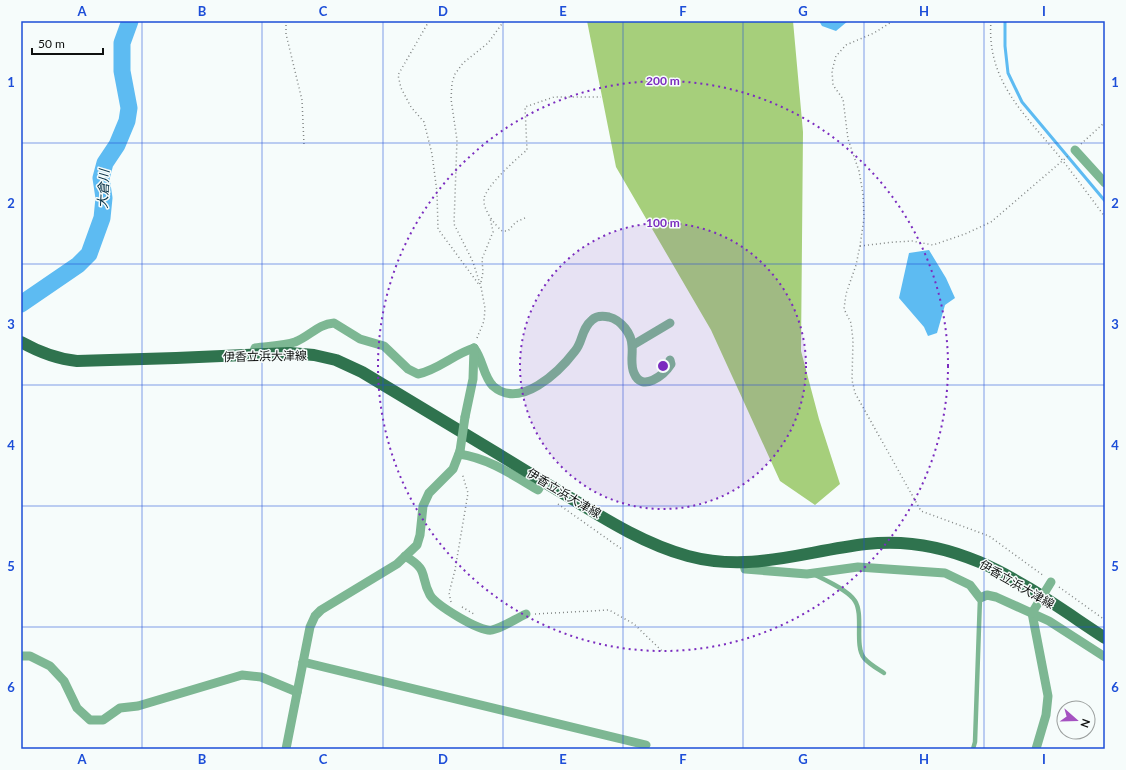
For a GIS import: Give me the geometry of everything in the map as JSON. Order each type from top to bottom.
[{"type":"main road","name":"伊香立浜大津線","points":[[21,342],[40,352],[62,359],[77,361],[290,353],[314,355],[336,360],[362,372],[634,535],[654,545],[695,558],[717,562],[744,564],[781,560],[867,544],[910,543],[939,547],[994,567],[1105,638]]},
{"type":"street","points":[[1075,150],[1105,183]]},
{"type":"street","points":[[474,348],[479,354],[488,379],[493,386],[511,394],[529,390],[552,377],[577,350],[587,324],[594,318],[609,317],[622,324],[632,345],[631,358],[633,372],[637,379],[644,382],[653,381],[666,372],[671,364],[670,360]]},
{"type":"street","points":[[253,355],[255,348],[294,342],[306,337],[319,326],[334,323],[360,339],[384,346],[408,369],[418,374],[426,373],[462,352],[474,348]]},
{"type":"street","points":[[632,345],[670,323]]},
{"type":"street","points":[[286,749],[310,627],[315,616],[321,610],[373,580],[417,545],[420,535],[423,506],[429,493],[453,469],[459,455],[473,379],[474,348]]},
{"type":"street","points":[[459,455],[475,456],[497,466],[538,490],[543,481]]},
{"type":"street","points":[[405,556],[417,563],[423,571],[429,592],[441,606],[481,629],[491,630],[526,614]]},
{"type":"street","points":[[744,564],[745,569],[812,573],[858,567],[945,573],[970,585],[980,598],[987,595],[996,597],[1049,621],[1105,657]]},
{"type":"street","points":[[1036,749],[1046,715],[1048,696],[1032,613],[1051,582]]},
{"type":"street","points":[[21,656],[30,656],[50,666],[64,680],[77,708],[90,720],[103,720],[120,708],[138,706],[242,675],[260,677],[297,692]]},
{"type":"street","points":[[303,662],[646,745]]},
{"type":"lane","points":[[812,573],[840,589],[855,601],[858,614],[858,636],[864,658],[884,673]]},
{"type":"lane","points":[[973,749],[975,742],[980,598]]},
{"type":"path","points":[[286,21],[286,34],[302,100],[304,145]]},
{"type":"path","points":[[429,21],[398,75],[401,88],[411,107],[424,122],[432,154],[437,192],[438,229],[481,287]]},
{"type":"path","points":[[474,348],[484,321],[485,308],[481,287],[473,262],[454,224],[457,140],[451,99],[452,83],[455,74],[463,64],[488,43],[504,21]]},
{"type":"path","points":[[892,21],[874,33],[846,45],[836,56],[832,71],[833,85],[843,99],[848,139],[859,171],[863,194],[864,218],[860,246],[856,265],[846,294],[844,309],[851,323],[853,340],[852,380],[855,393],[921,511],[988,536],[1105,620]]},
{"type":"path","points":[[991,21],[992,49],[1000,76],[1011,99],[1063,161],[1105,217]]},
{"type":"path","points":[[525,218],[516,222],[508,231],[502,231],[484,206],[484,198],[489,189],[527,150],[525,107],[554,97],[600,97]]},
{"type":"path","points":[[860,246],[912,241],[932,245],[965,234],[990,222],[1063,161],[1105,122]]},
{"type":"path","points":[[480,284],[483,272],[482,259],[493,232],[489,214]]},
{"type":"path","points":[[459,455],[468,493],[455,570],[449,593],[451,602],[477,617]]},
{"type":"path","points":[[556,503],[624,550]]},
{"type":"path","points":[[526,614],[609,610],[634,624],[663,652]]},
{"type":"green space","points":[[587,21],[793,21],[803,132],[801,351],[819,419],[840,484],[815,505],[780,481],[711,330],[616,167]]},
{"type":"water","points":[[819,21],[848,21],[836,31],[822,26]]},
{"type":"water","points":[[929,250],[946,278],[955,298],[945,305],[937,333],[928,336],[924,327],[899,298],[909,253]]},
{"type":"waterway","name":"大倉川","points":[[21,304],[78,265],[89,254],[102,218],[104,198],[101,178],[105,163],[117,145],[127,121],[129,108],[122,71],[122,43],[130,21]]},
{"type":"waterway","points":[[1005,21],[1005,46],[1008,73],[1022,102],[1105,201]]}]
